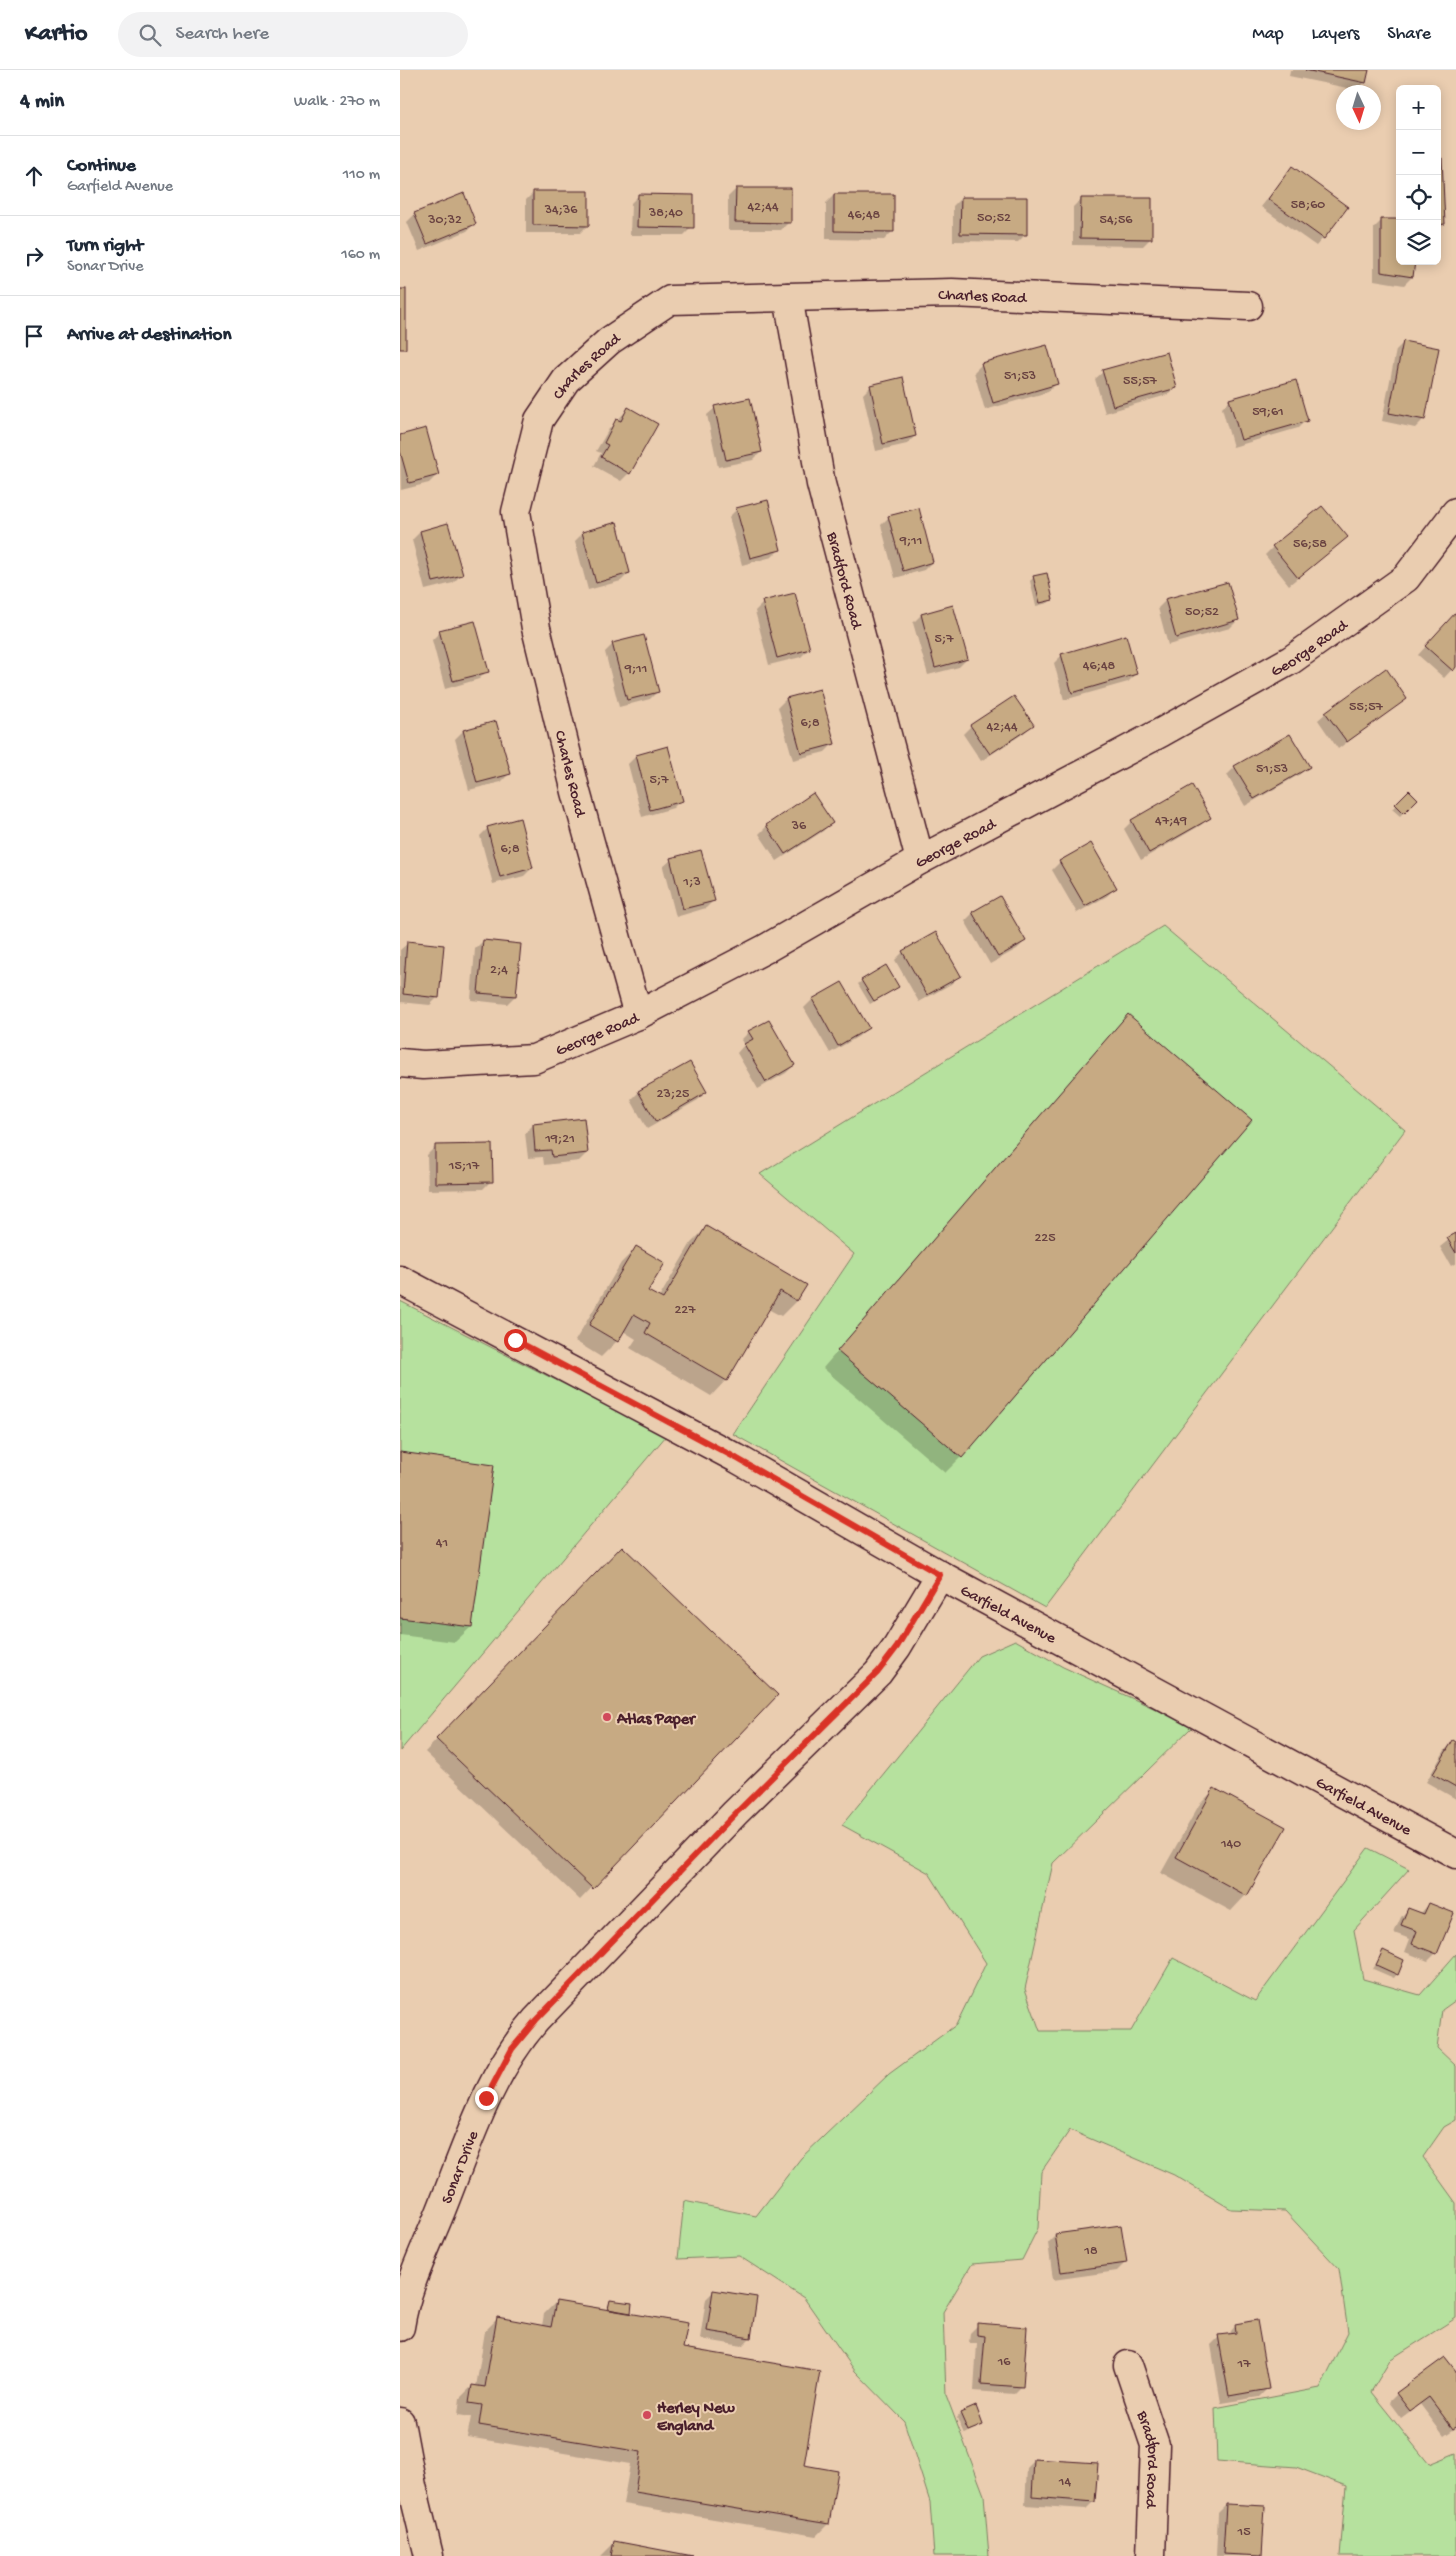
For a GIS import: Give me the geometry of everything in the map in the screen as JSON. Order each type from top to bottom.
[{"type":"street","name":"Charles Road","points":[[638,1015],[576,792],[536,628],[516,512],[539,420],[566,380],[609,341],[670,300],[952,293],[1248,306]]},
{"type":"street","name":"Bradford Road","points":[[788,297],[821,484],[920,860]]},
{"type":"street","name":"George Road","points":[[400,1063],[423,1065],[534,1058],[638,1015],[765,949],[920,860],[1162,732],[1291,660],[1406,578],[1456,512]]},
{"type":"street","name":"Garfield Avenue","points":[[400,1280],[458,1309],[736,1458],[940,1575],[1456,1854]]},
{"type":"street","name":"Sonar Drive","points":[[400,2327],[410,2287],[486,2098],[512,2049],[536,2020],[735,1814],[878,1672],[897,1647],[940,1575]]},
{"type":"street","name":"Bradford Road","points":[[1128,2365],[1155,2445],[1151,2556]]},
{"type":"street","points":[[400,2422],[412,2486],[429,2556]]},
{"type":"green space","points":[[1163,926],[1405,1130],[1045,1608],[733,1434],[854,1254],[760,1174]]},
{"type":"green space","points":[[400,1301],[666,1436],[400,1751]]},
{"type":"green space","points":[[1015,1640],[1063,1667],[1193,1726],[1053,1863],[1025,1989],[1040,2031],[1131,2031],[1173,1958],[1255,2001],[1368,1848],[1409,1869],[1354,1930],[1363,1979],[1420,1995],[1456,1954],[1456,2000],[1442,2010],[1437,2048],[1456,2066],[1456,2120],[1444,2127],[1423,2157],[1456,2203],[1456,2318],[1391,2359],[1371,2392],[1429,2464],[1456,2453],[1456,2556],[1340,2556],[1346,2486],[1296,2467],[1217,2461],[1215,2408],[1320,2388],[1348,2332],[1339,2269],[1285,2211],[1231,2209],[1174,2175],[1070,2130],[1041,2172],[1038,2228],[1022,2260],[972,2264],[943,2312],[946,2395],[984,2495],[989,2556],[934,2556],[930,2502],[904,2421],[855,2371],[804,2298],[739,2256],[678,2259],[684,2201],[756,2216],[801,2158],[889,2074],[956,2025],[986,1963],[929,1873],[842,1825],[979,1656]]},
{"type":"building","points":[[1305,70],[1369,70],[1366,83]]},
{"type":"building","points":[[1441,158],[1445,224],[1441,224],[1441,175]]},
{"type":"building","points":[[1292,166],[1348,207],[1324,239],[1268,199]]},
{"type":"building","points":[[736,188],[791,188],[791,223],[735,222]]},
{"type":"building","points":[[533,191],[589,191],[589,226],[533,225]]},
{"type":"building","points":[[464,193],[476,224],[427,244],[414,213]]},
{"type":"building","points":[[638,194],[694,195],[694,228],[637,227]]},
{"type":"building","points":[[834,194],[894,194],[894,232],[834,231]]},
{"type":"building","points":[[961,197],[1027,197],[1027,235],[960,234]]},
{"type":"building","points":[[1081,198],[1152,198],[1152,239],[1080,238]]},
{"type":"building","points":[[1381,219],[1396,219],[1396,265],[1414,265],[1413,277],[1381,272]]},
{"type":"building","points":[[400,289],[406,289],[406,349],[400,349]]},
{"type":"building","points":[[1403,341],[1439,348],[1425,420],[1389,413]]},
{"type":"building","points":[[1047,345],[1058,384],[993,403],[981,363]]},
{"type":"building","points":[[1167,352],[1177,388],[1113,406],[1102,370]]},
{"type":"building","points":[[903,377],[916,436],[883,444],[870,385]]},
{"type":"building","points":[[1296,380],[1308,421],[1241,440],[1229,399]]},
{"type":"building","points":[[750,398],[762,452],[726,460],[714,406]]},
{"type":"building","points":[[628,407],[658,424],[630,474],[601,457],[608,445],[604,443],[616,419],[621,421]]},
{"type":"building","points":[[426,428],[439,475],[409,483],[400,451],[400,435]]},
{"type":"building","points":[[768,500],[781,550],[750,558],[736,508]]},
{"type":"building","points":[[1322,506],[1348,537],[1298,578],[1272,546]]},
{"type":"building","points":[[919,508],[933,562],[903,571],[888,516]]},
{"type":"building","points":[[617,522],[630,573],[596,583],[582,532]]},
{"type":"building","points":[[448,523],[463,575],[433,582],[420,531]]},
{"type":"building","points":[[1047,573],[1053,600],[1040,603],[1033,576]]},
{"type":"building","points":[[1228,582],[1239,620],[1176,638],[1165,599]]},
{"type":"building","points":[[795,593],[810,649],[777,658],[762,601]]},
{"type":"building","points":[[953,605],[968,659],[935,668],[921,614]]},
{"type":"building","points":[[1456,612],[1456,667],[1453,671],[1425,646]]},
{"type":"building","points":[[475,621],[489,672],[453,681],[439,630]]},
{"type":"building","points":[[644,635],[659,692],[627,700],[612,643]]},
{"type":"building","points":[[1126,635],[1137,674],[1072,693],[1061,654]]},
{"type":"building","points":[[1386,668],[1407,699],[1347,742],[1325,712]]},
{"type":"building","points":[[820,689],[835,744],[801,753],[786,698]]},
{"type":"building","points":[[1014,696],[1034,725],[990,754],[970,725]]},
{"type":"building","points":[[496,721],[511,774],[477,783],[463,730]]},
{"type":"building","points":[[1290,734],[1310,767],[1254,799],[1234,766]]},
{"type":"building","points":[[668,746],[683,801],[650,810],[636,755]]},
{"type":"building","points":[[1192,785],[1211,818],[1149,853],[1131,820]]},
{"type":"building","points":[[1409,790],[1418,799],[1404,813],[1395,804]]},
{"type":"building","points":[[813,793],[833,823],[785,854],[766,825]]},
{"type":"building","points":[[520,818],[533,868],[500,877],[487,827]]},
{"type":"building","points":[[1091,843],[1117,888],[1085,906],[1059,861]]},
{"type":"building","points":[[701,850],[715,901],[683,909],[670,858]]},
{"type":"building","points":[[1000,896],[1026,941],[998,957],[972,912]]},
{"type":"building","points":[[936,932],[961,976],[927,995],[902,951]]},
{"type":"building","points":[[483,940],[521,944],[516,996],[478,993]]},
{"type":"building","points":[[407,941],[444,945],[439,998],[403,994]]},
{"type":"building","points":[[886,965],[899,987],[874,1001],[861,980]]},
{"type":"building","points":[[842,982],[869,1028],[838,1046],[812,999]]},
{"type":"building","points":[[1128,1014],[1252,1120],[962,1458],[837,1351]]},
{"type":"building","points":[[769,1020],[795,1065],[766,1082],[744,1044],[753,1039],[748,1031]]},
{"type":"building","points":[[690,1062],[707,1092],[656,1122],[638,1091]]},
{"type":"building","points":[[584,1118],[588,1153],[552,1157],[551,1150],[535,1151],[533,1124]]},
{"type":"building","points":[[492,1144],[493,1182],[435,1183],[435,1145]]},
{"type":"building","points":[[706,1226],[807,1285],[797,1301],[780,1291],[727,1381],[645,1333],[650,1323],[634,1314],[618,1342],[589,1325],[636,1246],[665,1263],[648,1291],[663,1299]]},
{"type":"building","points":[[1456,1233],[1456,1253],[1447,1238]]},
{"type":"building","points":[[400,1452],[494,1465],[472,1627],[400,1618]]},
{"type":"building","name":"Atlas Paper","points":[[622,1546],[778,1695],[593,1889],[436,1739]]},
{"type":"building","points":[[1453,1740],[1456,1742],[1456,1787],[1433,1774]]},
{"type":"building","points":[[1214,1788],[1286,1827],[1247,1896],[1176,1857]]},
{"type":"building","points":[[1429,1903],[1454,1913],[1437,1954],[1412,1944],[1417,1931],[1401,1925],[1408,1908],[1424,1914]]},
{"type":"building","points":[[1383,1950],[1404,1960],[1398,1975],[1376,1965]]},
{"type":"building","points":[[1121,2225],[1127,2263],[1061,2272],[1055,2234]]},
{"type":"building","points":[[713,2290],[757,2297],[751,2338],[707,2331]]},
{"type":"building","points":[[610,2300],[632,2303],[631,2313],[608,2309]]},
{"type":"building","name":"Herley New England","points":[[556,2301],[688,2323],[683,2348],[820,2371],[804,2465],[838,2471],[829,2524],[635,2492],[641,2452],[479,2425],[482,2405],[469,2403],[472,2385],[485,2387],[497,2317],[551,2327]]},
{"type":"building","points":[[1257,2320],[1269,2389],[1229,2396],[1218,2335],[1236,2333],[1235,2324]]},
{"type":"building","points":[[977,2323],[1027,2327],[1023,2387],[981,2384],[985,2336],[977,2335]]},
{"type":"building","points":[[1445,2357],[1456,2371],[1456,2427],[1453,2429],[1429,2397],[1410,2411],[1396,2393]]},
{"type":"building","points":[[976,2406],[983,2425],[968,2431],[960,2413]]},
{"type":"building","points":[[1034,2459],[1098,2463],[1095,2502],[1032,2497]]},
{"type":"building","points":[[1226,2504],[1265,2506],[1262,2556],[1223,2554]]},
{"type":"building","points":[[614,2541],[693,2556],[611,2556]]},
{"type":"place","name":"Atlas Paper","points":[[607,1717]]},
{"type":"place","name":"Herley New England","points":[[647,2415]]},
{"type":"route","points":[[486,2098],[512,2049],[536,2020],[735,1814],[885,1665],[940,1575],[736,1458],[515,1340]]}]
